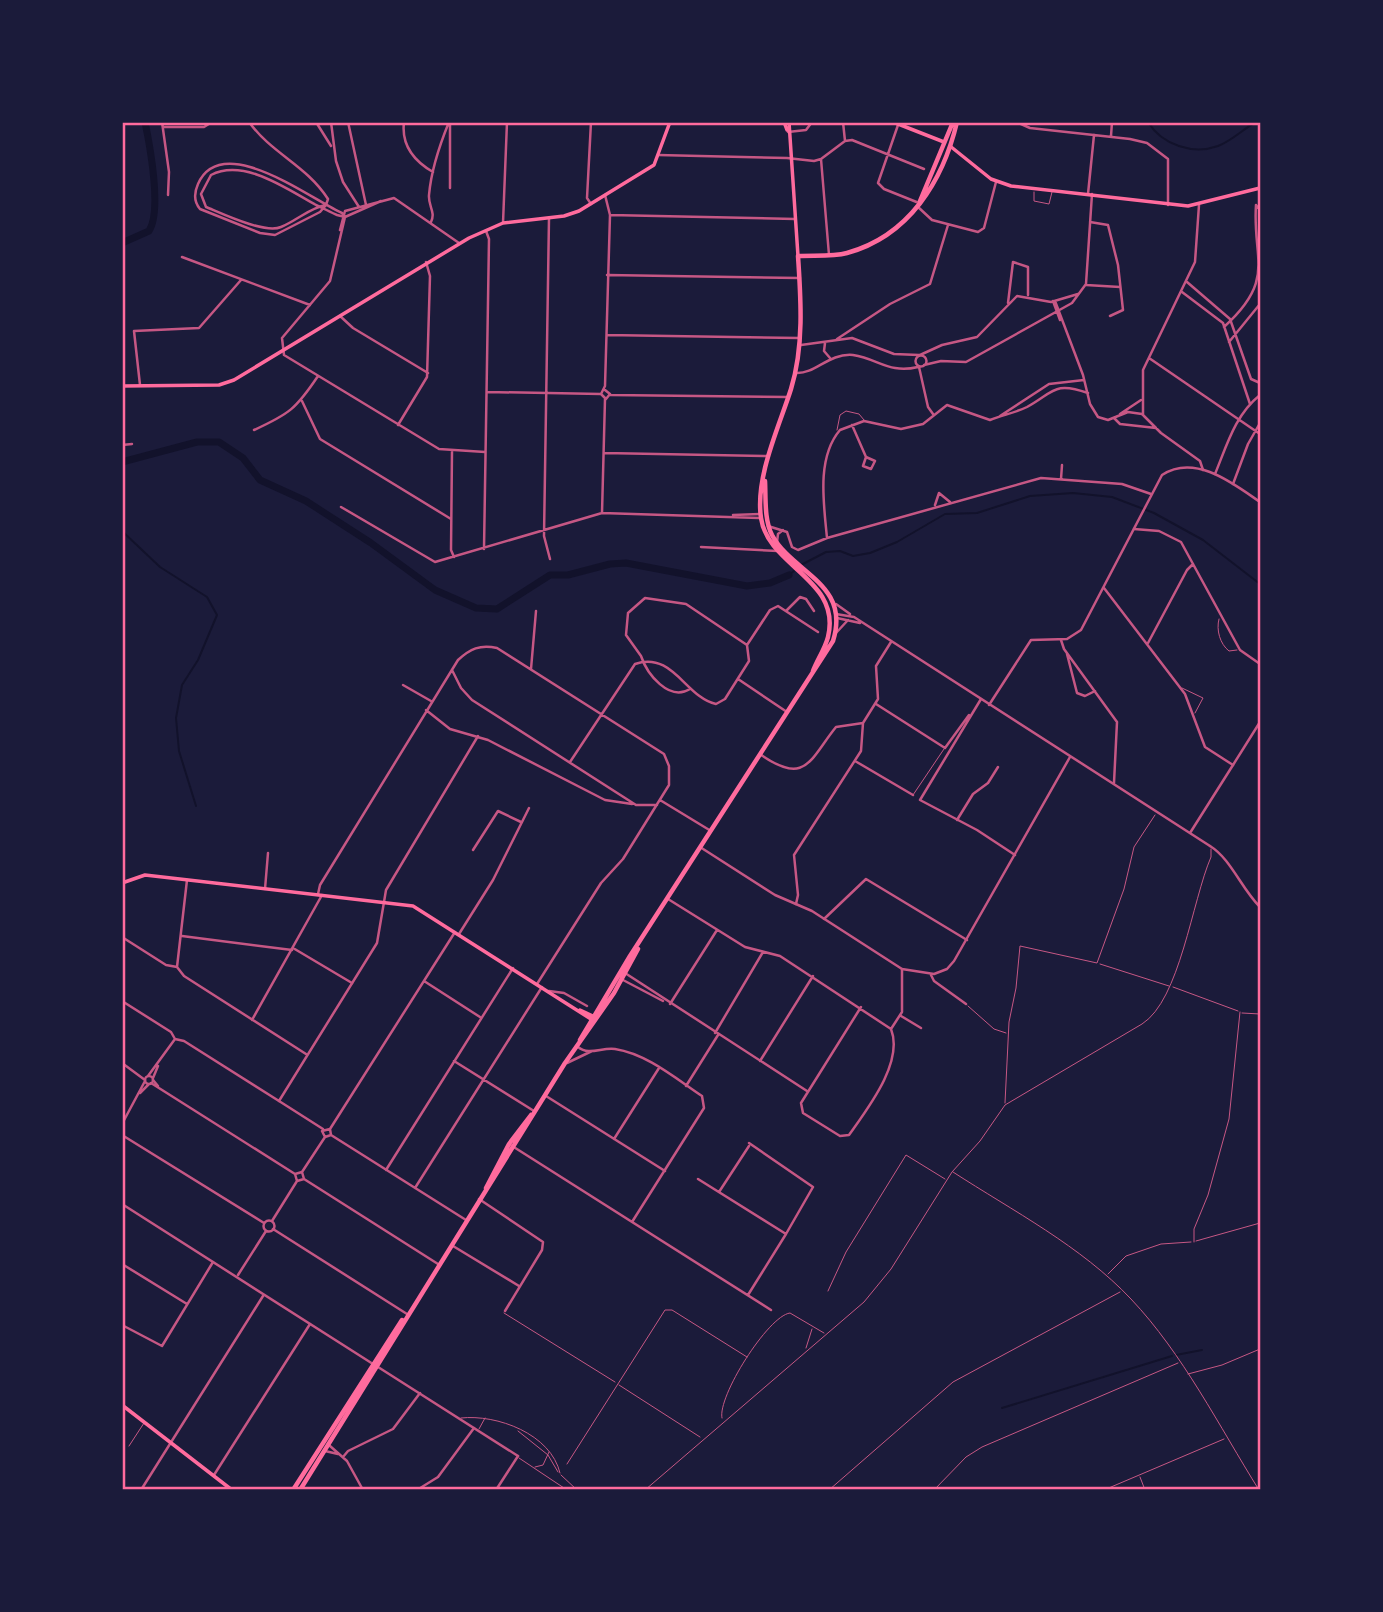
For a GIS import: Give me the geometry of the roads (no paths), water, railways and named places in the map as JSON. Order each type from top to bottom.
[{"type":"highway","points":[[789,557],[780,552],[766,536],[763,516],[768,456],[774,430],[788,397],[799,338],[802,311],[798,256],[853,251],[907,220],[919,204],[949,146],[955,122]]},
{"type":"highway","points":[[293,1489],[325,1444],[760,753],[829,651],[836,632],[837,616],[831,598],[789,557],[777,542],[763,516]]},
{"type":"highway","points":[[811,577],[821,593],[829,616],[827,640],[813,671]]},
{"type":"highway","points":[[829,616],[837,616]]},
{"type":"highway","points":[[300,1489],[324,1451],[325,1444]]},
{"type":"main road","points":[[787,122],[798,256]]},
{"type":"main road","points":[[893,122],[949,146],[996,182],[1168,205],[1199,205],[1241,191],[1261,188]]},
{"type":"main road","points":[[122,386],[223,384],[459,243],[503,223],[572,215],[591,204],[654,165],[669,123]]},
{"type":"main road","points":[[122,883],[145,875],[415,907],[594,1019]]},
{"type":"main road","points":[[122,1405],[232,1489]]},
{"type":"main road","points":[[220,1480],[226,1489]]},
{"type":"street","points":[[168,195],[163,125],[204,127],[212,122]]},
{"type":"street","points":[[249,122],[264,142],[313,178],[328,199],[325,207],[275,235],[261,233],[209,213],[195,203],[197,186],[212,169],[230,164],[246,166],[277,177],[325,207],[343,216]]},
{"type":"street","points":[[316,122],[333,148]]},
{"type":"street","points":[[331,122],[333,148],[342,180],[355,197],[359,208]]},
{"type":"street","points":[[348,122],[366,206]]},
{"type":"street","points":[[404,122],[404,137],[411,155],[433,172]]},
{"type":"street","points":[[431,222],[433,215],[429,199],[433,172],[449,122]]},
{"type":"street","points":[[449,122],[450,188]]},
{"type":"street","points":[[503,223],[508,122]]},
{"type":"street","points":[[590,122],[587,198],[591,204]]},
{"type":"street","points":[[788,132],[806,130],[812,122]]},
{"type":"street","points":[[843,122],[845,141]]},
{"type":"street","points":[[1016,122],[1030,128],[1111,136],[1147,143],[1168,159],[1168,205]]},
{"type":"street","points":[[1029,122],[1030,128]]},
{"type":"street","points":[[1111,136],[1112,122]]},
{"type":"street","points":[[898,125],[878,179],[880,186],[919,204],[930,219],[978,232],[982,230],[996,182]]},
{"type":"street","points":[[322,133],[328,137],[332,135]]},
{"type":"street","points":[[794,373],[806,372],[830,358],[855,356],[899,370],[941,361],[966,362],[1072,304],[1086,285],[1094,134]]},
{"type":"street","points":[[657,155],[814,161],[821,159],[845,141],[852,140],[924,169]]},
{"type":"street","points":[[821,159],[828,255]]},
{"type":"street","points":[[319,206],[280,228],[268,230],[210,208],[201,200],[203,187],[214,174],[230,170],[277,184],[325,207]]},
{"type":"street","points":[[355,197],[359,199],[363,195]]},
{"type":"street","points":[[601,394],[605,390],[610,215],[605,195]]},
{"type":"street","points":[[343,216],[359,208],[397,199],[459,243]]},
{"type":"street","points":[[1224,327],[1256,289],[1260,250],[1259,218],[1254,205],[1258,204],[1261,210]]},
{"type":"street","points":[[1141,414],[1143,370],[1187,282],[1198,253],[1199,205]]},
{"type":"street","points":[[209,213],[210,208]]},
{"type":"street","points":[[610,215],[795,219]]},
{"type":"street","points":[[343,216],[332,278],[282,338],[284,355],[439,449],[485,452]]},
{"type":"street","points":[[549,218],[544,530],[550,559]]},
{"type":"street","points":[[1090,222],[1109,226],[1123,311],[1110,316]]},
{"type":"street","points":[[837,339],[860,327],[890,304],[930,284],[948,225]]},
{"type":"street","points":[[484,549],[489,239],[486,230]]},
{"type":"street","points":[[181,257],[310,305]]},
{"type":"street","points":[[398,425],[428,373],[430,275],[426,262]]},
{"type":"street","points":[[1008,303],[1013,262],[1028,267],[1028,296]]},
{"type":"street","points":[[607,275],[800,278]]},
{"type":"street","points":[[140,386],[134,331],[198,328],[241,280]]},
{"type":"street","points":[[1187,282],[1231,321],[1251,380],[1261,383]]},
{"type":"street","points":[[1086,285],[1120,287]]},
{"type":"street","points":[[919,355],[939,345],[978,337],[1017,296],[1054,301],[1081,292]]},
{"type":"street","points":[[1182,292],[1216,317],[1224,327],[1250,404]]},
{"type":"street","points":[[1054,301],[1084,380],[1090,404],[1100,418],[1116,417],[1128,412],[1141,414],[1200,461],[1203,471]]},
{"type":"street","points":[[1229,342],[1261,304]]},
{"type":"street","points":[[339,316],[353,328],[428,373]]},
{"type":"street","points":[[855,339],[860,327]]},
{"type":"street","points":[[607,335],[799,338]]},
{"type":"street","points":[[797,345],[855,339],[894,354],[919,355],[925,358],[924,365]]},
{"type":"street","points":[[826,341],[824,351],[830,358]]},
{"type":"street","points":[[919,355],[918,367],[928,407],[933,414]]},
{"type":"street","points":[[1149,358],[1261,435]]},
{"type":"street","points":[[254,430],[286,416],[302,401],[318,376]]},
{"type":"street","points":[[1000,416],[1049,384],[1084,380]]},
{"type":"street","points":[[827,538],[822,492],[828,453],[837,432],[864,421],[901,429],[923,424],[947,405],[988,421],[1026,407],[1056,388],[1067,387],[1087,393]]},
{"type":"street","points":[[605,390],[610,395],[788,397]]},
{"type":"street","points":[[486,392],[601,394],[606,399]]},
{"type":"street","points":[[1141,414],[1143,394]]},
{"type":"street","points":[[603,513],[606,399],[610,395]]},
{"type":"street","points":[[1215,474],[1239,420],[1250,404],[1261,395]]},
{"type":"street","points":[[1116,417],[1141,400]]},
{"type":"street","points":[[302,401],[320,439],[451,519]]},
{"type":"street","points":[[1116,417],[1119,424],[1156,428]]},
{"type":"street","points":[[1233,484],[1261,423]]},
{"type":"street","points":[[852,425],[866,457]]},
{"type":"street","points":[[122,445],[132,444]]},
{"type":"street","points":[[452,451],[451,519],[454,557]]},
{"type":"street","points":[[604,453],[768,456]]},
{"type":"street","points":[[1061,479],[1062,465]]},
{"type":"street","points":[[989,705],[1031,640],[1068,639],[1081,630],[1162,475],[1186,468],[1215,474],[1261,502]]},
{"type":"street","points":[[768,526],[789,533],[792,547],[797,550],[827,538],[1041,478],[1122,484],[1151,494]]},
{"type":"street","points":[[936,506],[939,493],[950,502]]},
{"type":"street","points":[[341,507],[431,561],[484,549],[603,513],[763,516]]},
{"type":"street","points":[[1134,529],[1157,530],[1177,538],[1240,650],[1261,664]]},
{"type":"street","points":[[777,542],[778,534],[783,530]]},
{"type":"street","points":[[760,548],[765,546],[766,536]]},
{"type":"street","points":[[701,547],[760,548],[780,552]]},
{"type":"street","points":[[1148,643],[1187,570],[1193,564]]},
{"type":"street","points":[[1104,588],[1180,687],[1194,715],[1205,747],[1233,765]]},
{"type":"street","points":[[570,762],[633,666],[643,662],[663,665],[681,676],[690,689],[709,702],[718,704],[725,699],[750,659],[747,645],[686,604],[649,597],[637,603],[626,618],[626,635],[643,662],[650,676],[671,690],[682,693],[690,689]]},
{"type":"street","points":[[787,610],[796,598],[801,597],[814,611]]},
{"type":"street","points":[[831,598],[891,642],[1224,856],[1238,882],[1261,906]]},
{"type":"street","points":[[747,645],[770,610],[778,606],[818,632]]},
{"type":"street","points":[[531,669],[536,611]]},
{"type":"street","points":[[837,616],[854,617]]},
{"type":"street","points":[[837,616],[867,626]]},
{"type":"street","points":[[836,632],[845,621],[858,622]]},
{"type":"street","points":[[1061,640],[1077,693],[1084,696],[1095,691]]},
{"type":"street","points":[[796,904],[799,895],[794,855],[863,745],[863,723],[876,704],[879,693],[876,666],[891,642]]},
{"type":"street","points":[[252,1020],[431,701],[457,661],[470,649],[486,646],[497,648],[664,754],[670,777],[660,800],[623,859],[601,883],[484,1079],[415,1188]]},
{"type":"street","points":[[1067,653],[1118,725],[1116,777],[1113,784]]},
{"type":"street","points":[[452,670],[470,698],[636,805]]},
{"type":"street","points":[[738,679],[787,712]]},
{"type":"street","points":[[403,685],[431,701]]},
{"type":"street","points":[[876,704],[945,747],[981,699]]},
{"type":"street","points":[[426,710],[450,729],[478,736],[607,801],[657,805]]},
{"type":"street","points":[[972,712],[920,798],[1015,855]]},
{"type":"street","points":[[1189,833],[1261,722]]},
{"type":"street","points":[[760,753],[785,769],[803,766],[813,761],[836,727],[863,723]]},
{"type":"street","points":[[279,1101],[379,938],[386,890],[478,736]]},
{"type":"street","points":[[700,847],[775,895],[824,919],[902,969],[930,975],[952,964],[1070,757]]},
{"type":"street","points":[[855,761],[913,795]]},
{"type":"street","points":[[957,820],[972,795],[988,783],[998,767]]},
{"type":"street","points":[[660,800],[711,831]]},
{"type":"street","points":[[466,1220],[331,1135],[330,1129],[424,981],[493,880],[529,808]]},
{"type":"street","points":[[473,850],[498,811],[521,822]]},
{"type":"street","points":[[265,888],[268,853]]},
{"type":"street","points":[[824,919],[866,879],[967,940]]},
{"type":"street","points":[[177,967],[187,880]]},
{"type":"street","points":[[668,898],[744,947],[780,956],[861,1007],[891,1029],[895,1050],[879,1087],[849,1135],[840,1136],[801,1111],[800,1104],[861,1007]]},
{"type":"street","points":[[668,1003],[718,930]]},
{"type":"street","points":[[182,936],[293,949],[352,984]]},
{"type":"street","points":[[122,937],[166,965],[177,967],[184,976],[306,1054]]},
{"type":"street","points":[[686,1086],[763,951]]},
{"type":"street","points":[[386,1170],[513,968]]},
{"type":"street","points":[[891,1029],[901,1016],[902,969]]},
{"type":"street","points":[[623,972],[807,1091]]},
{"type":"street","points":[[930,975],[934,981],[966,1004]]},
{"type":"street","points":[[760,1061],[813,976]]},
{"type":"street","points":[[620,978],[648,995],[668,1003]]},
{"type":"street","points":[[424,981],[481,1018]]},
{"type":"street","points":[[550,991],[561,992],[587,1006]]},
{"type":"street","points":[[122,1002],[171,1032],[175,1039],[184,1041],[323,1129],[330,1129]]},
{"type":"street","points":[[901,1016],[921,1028]]},
{"type":"street","points":[[140,1093],[146,1078],[175,1039]]},
{"type":"street","points":[[578,1043],[583,1051],[610,1048],[632,1052],[705,1101],[703,1110],[632,1222]]},
{"type":"street","points":[[565,1063],[592,1051]]},
{"type":"street","points":[[454,1061],[534,1112]]},
{"type":"street","points":[[122,1063],[295,1174],[297,1181]]},
{"type":"street","points":[[122,1117],[151,1081],[159,1063]]},
{"type":"street","points":[[614,1139],[659,1068]]},
{"type":"street","points":[[146,1078],[151,1081]]},
{"type":"street","points":[[545,1095],[664,1171]]},
{"type":"street","points":[[122,1124],[127,1112]]},
{"type":"street","points":[[323,1129],[325,1137]]},
{"type":"street","points":[[124,1134],[264,1223],[266,1231]]},
{"type":"street","points":[[295,1174],[302,1172],[325,1137],[331,1135]]},
{"type":"street","points":[[719,1192],[749,1144],[813,1187],[748,1295]]},
{"type":"street","points":[[512,1145],[771,1310]]},
{"type":"street","points":[[302,1172],[304,1179],[438,1264]]},
{"type":"street","points":[[273,1229],[272,1221],[297,1181],[304,1179]]},
{"type":"street","points":[[698,1179],[786,1234]]},
{"type":"street","points":[[479,1199],[542,1239],[542,1250],[505,1311]]},
{"type":"street","points":[[122,1204],[238,1275],[263,1296],[518,1456],[496,1489]]},
{"type":"street","points":[[264,1223],[272,1221]]},
{"type":"street","points":[[238,1275],[266,1231],[273,1229],[406,1315]]},
{"type":"street","points":[[450,1244],[519,1286]]},
{"type":"street","points":[[122,1325],[162,1346],[214,1262]]},
{"type":"street","points":[[122,1264],[187,1304]]},
{"type":"street","points":[[141,1489],[263,1296]]},
{"type":"street","points":[[214,1475],[310,1324]]},
{"type":"street","points":[[343,1457],[350,1450],[393,1429],[420,1393]]},
{"type":"street","points":[[416,1489],[438,1477],[474,1428]]},
{"type":"street","points":[[325,1444],[343,1457],[363,1489]]},
{"type":"street","points":[[324,1451],[338,1454]]},
{"type":"lane","points":[[1034,188],[1034,201],[1048,204],[1053,190]]},
{"type":"lane","points":[[837,432],[838,422],[845,411],[859,414],[864,421]]},
{"type":"lane","points":[[1221,615],[1217,628],[1223,644],[1228,650],[1240,650]]},
{"type":"lane","points":[[1180,687],[1203,698],[1194,715]]},
{"type":"lane","points":[[913,795],[945,747]]},
{"type":"lane","points":[[1097,963],[1124,889],[1134,847],[1157,812]]},
{"type":"lane","points":[[645,1489],[864,1302],[885,1278],[947,1180],[980,1141],[1005,1105],[1151,1019],[1163,1004],[1171,986],[1211,857],[1210,846]]},
{"type":"lane","points":[[1005,1105],[1009,1034],[1020,946],[1097,963],[1171,986],[1240,1012],[1261,1014]]},
{"type":"lane","points":[[966,1004],[994,1029],[1009,1034]]},
{"type":"lane","points":[[1194,1242],[1194,1229],[1208,1195],[1228,1119],[1240,1012]]},
{"type":"lane","points":[[828,1291],[846,1252],[906,1155],[947,1180]]},
{"type":"lane","points":[[953,1172],[1068,1246],[1122,1290],[1155,1327],[1259,1489]]},
{"type":"lane","points":[[1106,1276],[1126,1256],[1161,1244],[1194,1242],[1261,1223]]},
{"type":"lane","points":[[829,1489],[953,1382],[1122,1290]]},
{"type":"lane","points":[[567,1464],[665,1310],[668,1309],[747,1357]]},
{"type":"lane","points":[[505,1311],[506,1316],[692,1430],[702,1439]]},
{"type":"lane","points":[[723,1420],[720,1413],[725,1395],[747,1357],[785,1314],[826,1335]]},
{"type":"lane","points":[[807,1350],[806,1344],[813,1327]]},
{"type":"lane","points":[[1186,1375],[1222,1366],[1261,1349]]},
{"type":"lane","points":[[934,1489],[966,1457],[982,1447],[1179,1362]]},
{"type":"lane","points":[[459,1418],[486,1417],[516,1430],[549,1450],[560,1473]]},
{"type":"lane","points":[[479,1431],[486,1417]]},
{"type":"lane","points":[[129,1446],[145,1422]]},
{"type":"lane","points":[[516,1430],[548,1455],[560,1473],[577,1489]]},
{"type":"lane","points":[[1104,1489],[1226,1438]]},
{"type":"lane","points":[[533,1467],[543,1465],[549,1450]]},
{"type":"lane","points":[[518,1456],[567,1489]]},
{"type":"lane","points":[[1139,1475],[1145,1489]]},
{"type":"waterway","points":[[122,243],[149,231],[153,222],[154,178],[145,122]]},
{"type":"waterway","points":[[1148,122],[1161,137],[1170,142],[1198,149],[1223,144],[1256,122]]},
{"type":"waterway","points":[[122,462],[197,442],[219,442],[243,458],[260,480],[306,501],[371,543],[435,590],[476,608],[497,609],[550,575],[568,575],[610,564],[626,563],[747,586],[770,583],[789,575]]},
{"type":"waterway","points":[[801,565],[826,552],[840,551],[853,556],[870,553],[897,542],[945,514],[977,513],[1030,496],[1073,493],[1112,497],[1154,513],[1203,540],[1260,584]]},
{"type":"waterway","points":[[122,531],[160,567],[207,597],[217,615],[198,660],[182,685],[176,718],[179,751],[196,806]]},
{"type":"waterway","points":[[789,575],[794,571]]},
{"type":"waterway","points":[[1176,1355],[1202,1350]]},
{"type":"waterway","points":[[1002,1408],[1172,1356]]}]
